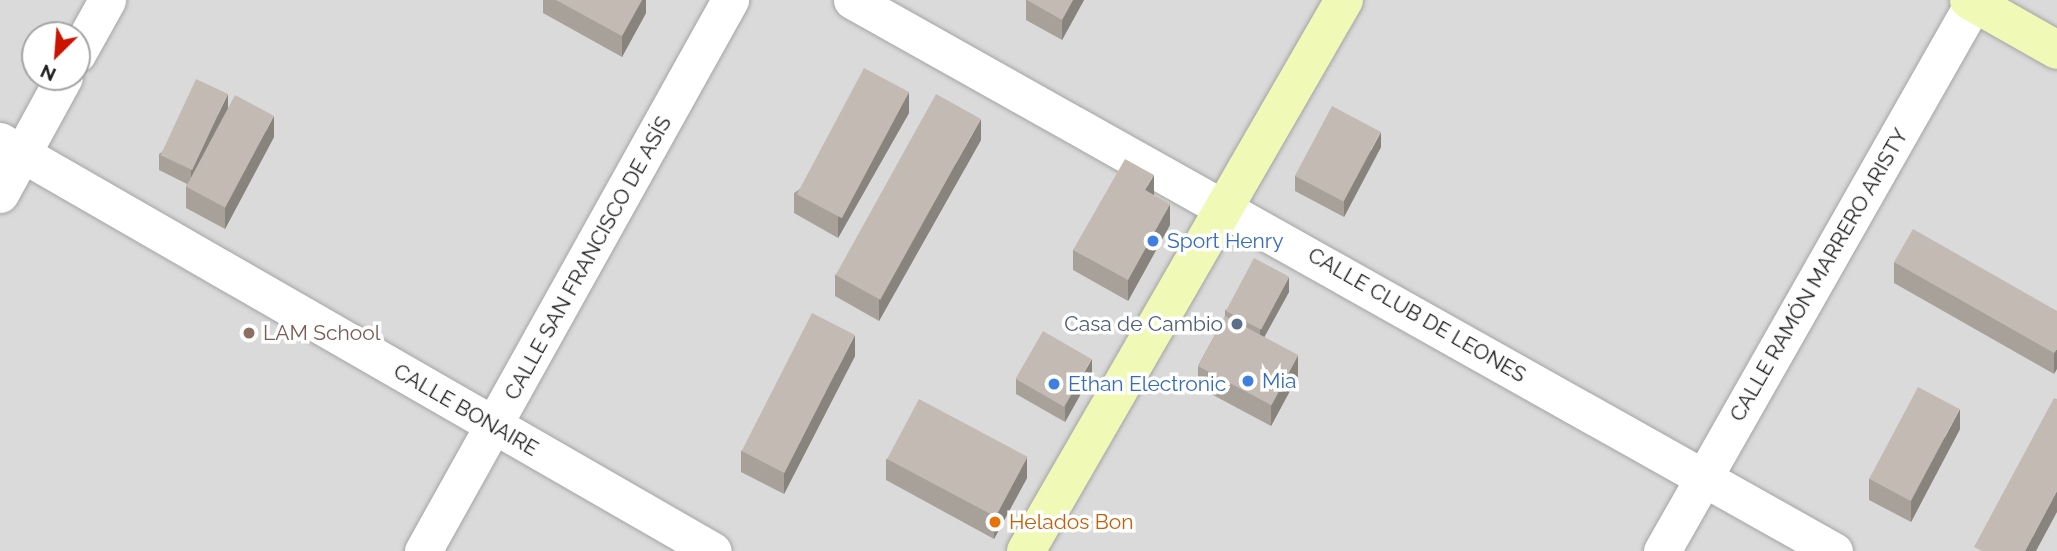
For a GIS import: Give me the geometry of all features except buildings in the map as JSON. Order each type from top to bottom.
[{"type":"main road","points":[[1027,551],[1223,205],[1345,0]]},
{"type":"main road","points":[[1973,1],[2057,50]]},
{"type":"street","points":[[91,29],[107,0]]},
{"type":"street","name":"CALLE SAN FRANCISCO DE ASÍS","points":[[423,551],[730,0]]},
{"type":"street","name":"CALLE CLUB DE LEONES","points":[[852,0],[1223,205],[1834,551]]},
{"type":"street","name":"CALLE RAMÓN MARRERO ARISTY","points":[[1662,551],[1973,1]]},
{"type":"street","points":[[0,194],[11,148],[54,91]]},
{"type":"street","name":"CALLE BONAIRE","points":[[11,148],[713,551]]},
{"type":"shaded area","points":[[0,0],[2057,0],[2057,551],[0,551]]},
{"type":"place","name":"Sport Henry","points":[[1153,241]]},
{"type":"place","name":"Casa de Cambio","points":[[1237,324]]},
{"type":"place","name":"LAM School","points":[[249,333]]},
{"type":"place","name":"Mia","points":[[1248,381]]},
{"type":"place","name":"Ethan Electronic","points":[[1054,384]]},
{"type":"place","name":"Helados Bon","points":[[995,522]]}]
